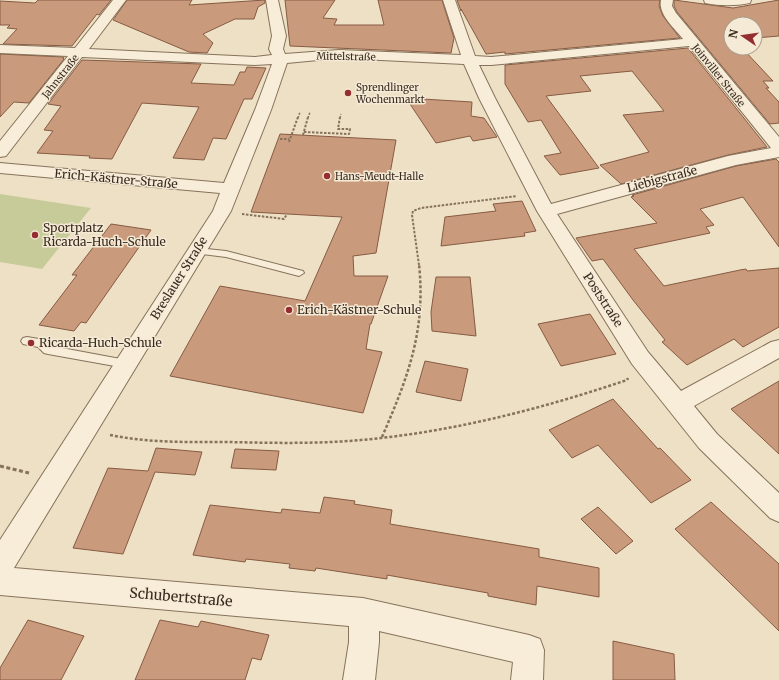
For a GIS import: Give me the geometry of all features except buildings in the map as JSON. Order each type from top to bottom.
[{"type":"street","name":"Jahnstraße","points":[[0,152],[120,0]]},
{"type":"street","points":[[272,0],[279,36],[276,49],[281,60]]},
{"type":"street","name":"Poststraße","points":[[449,0],[470,61],[487,98],[546,211],[640,358],[708,441],[779,510]]},
{"type":"street","name":"Joinviller Straße","points":[[667,0],[666,6],[670,14],[779,148]]},
{"type":"street","points":[[710,0],[730,2],[745,0]]},
{"type":"street","name":"Mittelstraße","points":[[0,49],[255,61],[339,54],[470,61],[509,60],[692,42]]},
{"type":"street","name":"Breslauer Straße","points":[[0,565],[222,211],[264,110],[281,60]]},
{"type":"street","name":"Liebigstraße","points":[[546,211],[734,160],[779,152]]},
{"type":"street","name":"Erich-Kästner-Straße","points":[[0,168],[231,189]]},
{"type":"street","points":[[677,404],[779,348]]},
{"type":"street","name":"Schubertstraße","points":[[0,581],[363,613],[529,650],[527,680]]},
{"type":"street","points":[[362,679],[364,642],[363,613]]},
{"type":"lane","points":[[197,251],[226,254],[299,274]]},
{"type":"lane","points":[[27,341],[40,343],[48,350],[126,364]]},
{"type":"path","points":[[280,139],[289,141],[300,112]]},
{"type":"path","points":[[303,135],[310,112]]},
{"type":"path","points":[[304,132],[349,134],[350,129],[338,129],[341,114]]},
{"type":"path","points":[[381,438],[412,361],[421,312],[420,281],[412,215],[413,211],[420,208],[537,194]]},
{"type":"path","points":[[261,216],[284,219],[286,214]]},
{"type":"path","points":[[86,429],[122,438],[166,440],[302,443],[381,438],[473,423],[534,409],[627,380]]},
{"type":"green space","name":"Sportplatz Ricarda-Huch-Schule","points":[[0,194],[91,208],[42,269],[0,262]]},
{"type":"place","name":"Sprendlinger Wochenmarkt","points":[[348,93]]},
{"type":"place","name":"Hans-Meudt-Halle","points":[[327,176]]},
{"type":"place","name":"Sportplatz Ricarda-Huch-Schule","points":[[35,235]]},
{"type":"place","name":"Erich-Kästner-Schule","points":[[289,310]]},
{"type":"place","name":"Ricarda-Huch-Schule","points":[[31,343]]}]
